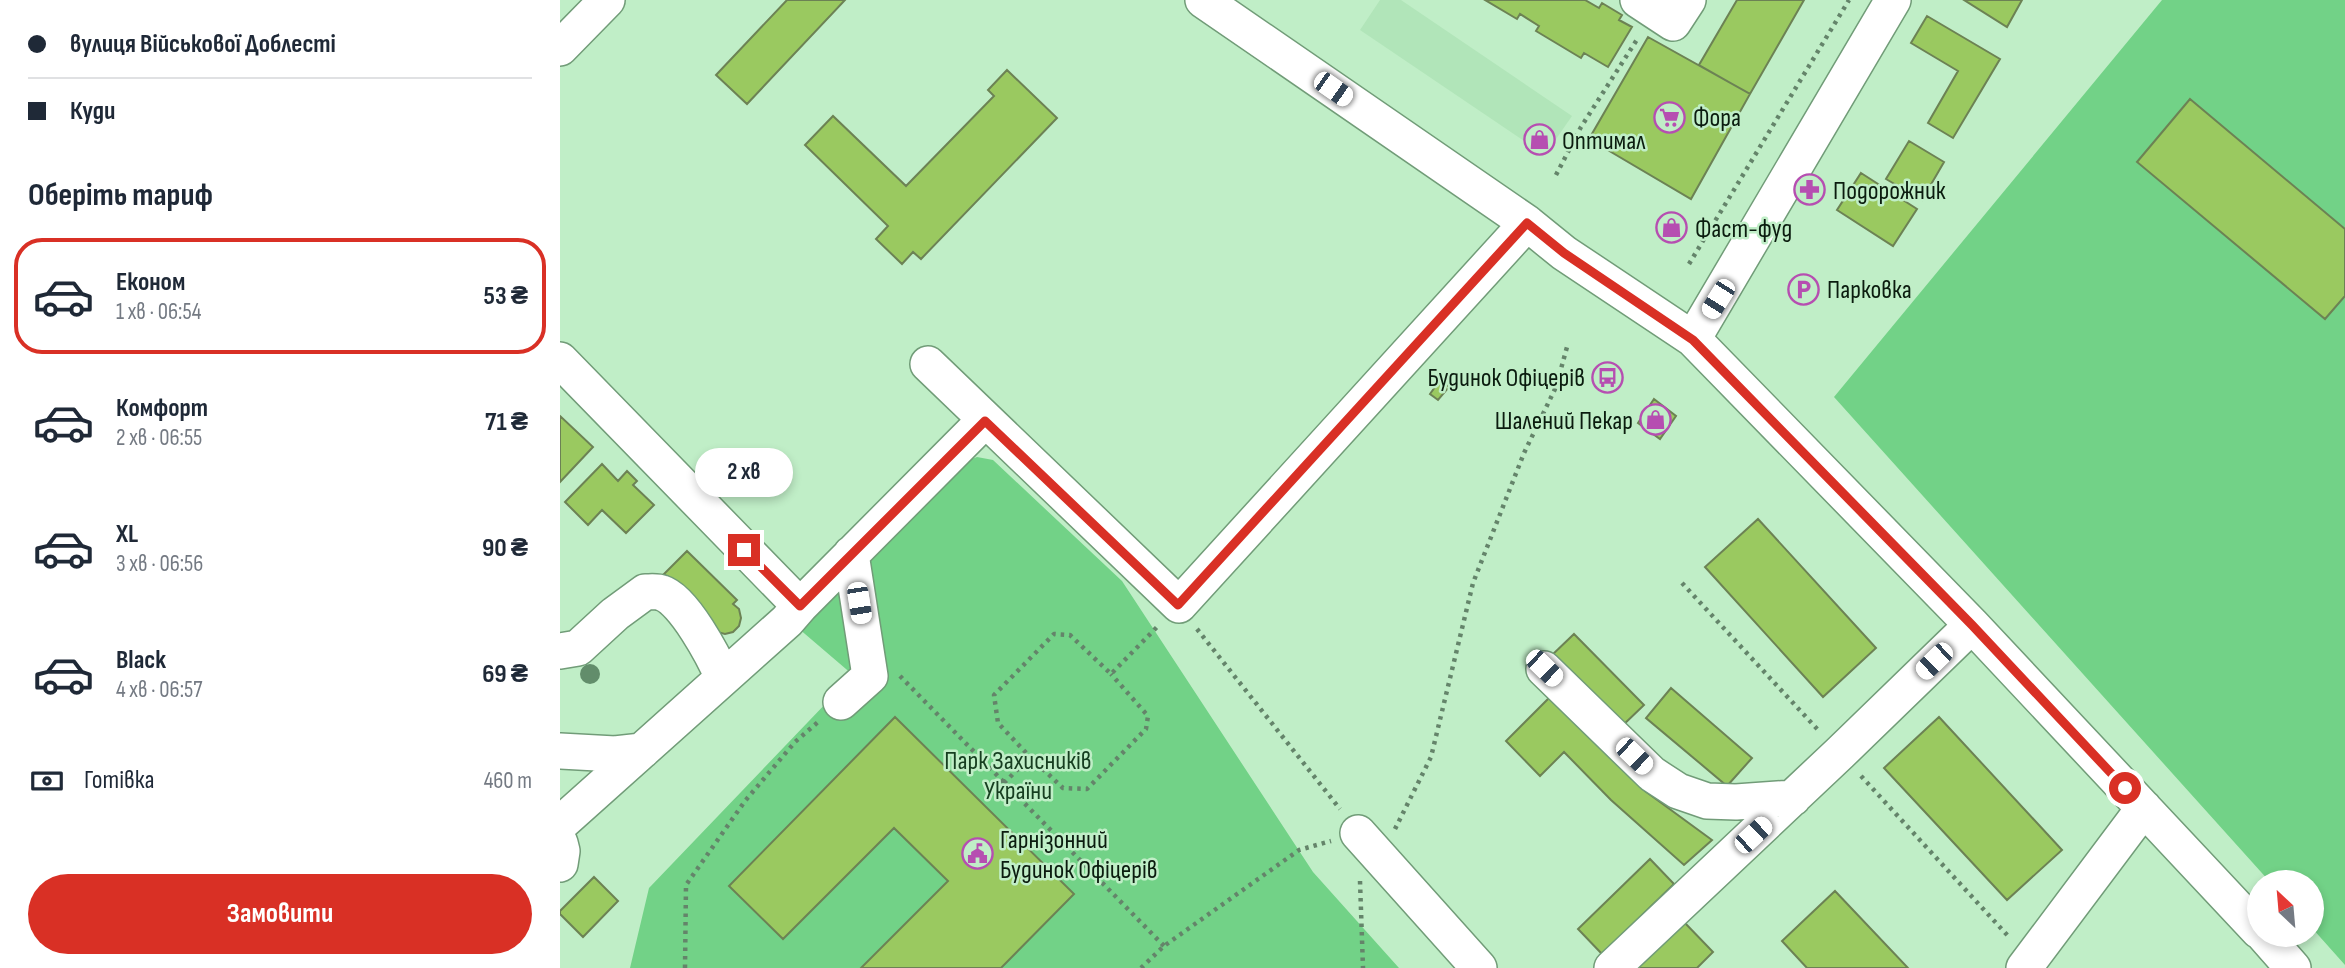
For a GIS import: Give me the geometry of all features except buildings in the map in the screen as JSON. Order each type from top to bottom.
[{"type":"street","points":[[560,48],[607,0]]},
{"type":"street","points":[[1203,0],[1693,340],[1972,625],[2247,917]]},
{"type":"street","points":[[1646,5],[1673,23],[1688,0]]},
{"type":"street","points":[[1693,340],[1893,0]]},
{"type":"street","points":[[928,364],[1178,605],[1527,223]]},
{"type":"street","points":[[560,359],[800,606]]},
{"type":"street","points":[[560,824],[787,621],[985,421]]},
{"type":"street","points":[[841,702],[870,677],[851,554]]},
{"type":"street","points":[[560,651],[578,648],[615,614],[645,592],[663,593],[677,604],[699,633],[723,678]]},
{"type":"street","points":[[1612,968],[1972,625]]},
{"type":"street","points":[[1544,668],[1652,774],[1678,791],[1707,801],[1793,798]]},
{"type":"street","points":[[560,751],[615,754],[642,751]]},
{"type":"street","points":[[2024,968],[2144,808]]},
{"type":"street","points":[[560,843],[560,864]]},
{"type":"street","points":[[1370,846],[1479,968]]},
{"type":"street","points":[[2274,947],[2293,968]]},
{"type":"path","points":[[1689,264],[1849,0]]},
{"type":"path","points":[[1556,175],[1581,127],[1607,89],[1646,5]]},
{"type":"path","points":[[1363,968],[1370,846],[1431,757],[1473,583],[1524,453],[1556,387],[1567,347]]},
{"type":"path","points":[[1111,674],[1178,605],[1370,846]]},
{"type":"path","points":[[1054,634],[1070,635],[1111,674],[1148,716],[1146,729],[1087,789],[1063,788],[998,723],[994,695],[1054,634]]},
{"type":"path","points":[[897,673],[1164,946]]},
{"type":"path","points":[[685,968],[686,885],[707,852],[794,742],[841,702]]},
{"type":"path","points":[[1004,783],[1030,757]]},
{"type":"path","points":[[1141,968],[1164,946],[1299,850],[1370,846]]},
{"type":"shaded area","points":[[1380,0],[1401,0],[1572,116],[1545,155],[1360,30]]},
{"type":"green space","points":[[2162,0],[2345,0],[2345,965],[2324,941],[2324,870],[2259,870],[1834,397]]},
{"type":"green space","name":"Парк Захисників України","points":[[977,457],[993,460],[1122,581],[1313,872],[1399,968],[630,968],[649,888],[853,675],[798,628],[964,462]]},
{"type":"place","name":"Фора","points":[[1670,117]]},
{"type":"place","name":"Оптимал","points":[[1539,140]]},
{"type":"place","name":"Подорожник","points":[[1810,190]]},
{"type":"place","name":"Фаст-фуд","points":[[1672,228]]},
{"type":"place","name":"Парковка","points":[[1804,289]]},
{"type":"place","name":"Будинок Офіцерів","points":[[1608,377]]},
{"type":"place","name":"Шалений Пекар","points":[[1656,420]]},
{"type":"place","name":"Гарнізонний Будинок Офіцерів","points":[[977,854]]},
{"type":"route","points":[[744,550],[800,606],[985,421],[1178,605],[1527,223],[1564,253],[1693,340],[1972,625],[2125,788]]}]
